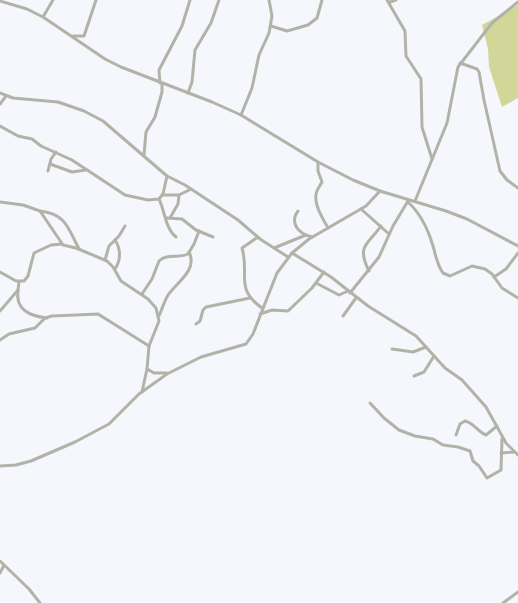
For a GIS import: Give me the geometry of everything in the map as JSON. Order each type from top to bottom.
[{"type":"street","points":[[43,17],[53,0]]},
{"type":"street","points":[[71,36],[84,36],[96,0]]},
{"type":"street","points":[[144,155],[146,132],[155,117],[161,94],[159,70],[182,26],[190,0]]},
{"type":"street","points":[[188,93],[192,82],[195,50],[211,23],[219,0]]},
{"type":"street","points":[[241,115],[252,88],[259,55],[271,26],[272,16],[269,0]]},
{"type":"street","points":[[271,26],[287,31],[308,25],[317,18],[322,0]]},
{"type":"street","points":[[396,0],[389,1],[405,31],[406,56],[421,80],[422,127],[432,160]]},
{"type":"street","points":[[0,1],[27,9],[43,17],[106,59],[241,115],[318,162],[353,180],[408,201],[415,201],[467,219],[518,246]]},
{"type":"street","points":[[415,201],[447,123],[456,70],[492,23],[518,2]]},
{"type":"street","points":[[460,63],[477,68],[480,72],[484,100],[500,171],[506,180],[518,188]]},
{"type":"street","points":[[0,93],[6,96],[58,102],[84,111],[114,130],[167,176],[191,189],[245,225],[258,237],[288,257]]},
{"type":"street","points":[[0,104],[6,96]]},
{"type":"street","points":[[0,126],[18,136],[32,139],[72,160],[125,195],[148,200],[159,199],[162,195],[167,176]]},
{"type":"street","points":[[48,171],[56,152]]},
{"type":"street","points":[[318,162],[318,171],[322,182],[316,194],[316,199],[320,213],[328,228]]},
{"type":"street","points":[[50,164],[75,172],[86,170]]},
{"type":"street","points":[[162,195],[179,195],[191,189]]},
{"type":"street","points":[[0,466],[16,465],[30,461],[90,435],[117,418],[142,392],[169,373],[201,357],[246,344],[253,334],[277,273],[288,257],[312,237],[362,209],[371,202],[380,191]]},
{"type":"street","points":[[168,218],[178,204],[179,195]]},
{"type":"street","points":[[159,199],[168,218],[168,228],[176,237]]},
{"type":"street","points":[[316,283],[339,296],[349,292],[369,271],[382,251],[389,234],[408,201]]},
{"type":"street","points":[[408,201],[422,219],[430,236],[437,264],[443,273],[450,276],[472,266],[485,269],[494,277],[502,288],[518,298]]},
{"type":"street","points":[[0,202],[23,205],[40,211],[52,212],[60,216],[79,249]]},
{"type":"street","points":[[362,209],[389,234]]},
{"type":"street","points":[[40,211],[62,244],[106,260],[115,269],[122,281],[142,294],[153,304],[159,317]]},
{"type":"street","points":[[298,211],[294,217],[294,222],[298,229],[306,235],[312,237]]},
{"type":"street","points":[[168,218],[182,219],[199,231],[213,237]]},
{"type":"street","points":[[106,260],[107,250],[125,226]]},
{"type":"street","points":[[369,271],[364,258],[364,245],[381,226]]},
{"type":"street","points":[[142,294],[152,279],[160,259],[169,255],[182,256],[189,252],[199,231]]},
{"type":"street","points":[[274,248],[306,235]]},
{"type":"street","points":[[258,237],[245,244],[242,249],[245,259],[243,282],[250,298],[262,308]]},
{"type":"street","points":[[114,240],[118,246],[120,255],[115,269]]},
{"type":"street","points":[[0,272],[18,282],[24,281],[27,279],[34,253],[51,245],[62,244]]},
{"type":"street","points":[[142,392],[148,369],[149,346],[158,325],[159,317],[169,295],[190,268],[192,260],[189,252]]},
{"type":"street","points":[[292,253],[324,272],[356,298],[416,336],[447,370],[462,380],[486,407],[502,437],[518,455]]},
{"type":"street","points":[[494,277],[506,269],[518,253]]},
{"type":"street","points":[[260,314],[272,310],[287,311],[316,283],[324,272]]},
{"type":"street","points":[[18,282],[18,300],[23,310],[33,316],[47,318]]},
{"type":"street","points":[[0,311],[18,290]]},
{"type":"street","points":[[196,324],[200,321],[202,310],[206,306],[250,298]]},
{"type":"street","points":[[343,316],[356,298]]},
{"type":"street","points":[[0,340],[9,334],[35,328],[47,318],[57,315],[98,314],[149,346]]},
{"type":"street","points":[[392,349],[416,352],[426,347]]},
{"type":"street","points":[[414,376],[424,372],[434,356]]},
{"type":"street","points":[[148,369],[154,373],[169,373]]},
{"type":"street","points":[[370,403],[384,418],[400,430],[415,436],[433,439],[443,445],[470,450],[473,461],[479,466],[487,478],[501,470],[502,437]]},
{"type":"street","points":[[456,435],[460,424],[465,421],[472,424],[486,435],[497,426]]},
{"type":"street","points":[[502,452],[514,452]]},
{"type":"street","points":[[0,561],[29,589],[40,603]]},
{"type":"street","points":[[0,573],[4,565]]},
{"type":"street","points":[[503,603],[518,592]]},
{"type":"green space","points":[[518,5],[518,98],[502,107],[489,67],[488,49],[482,25]]}]
